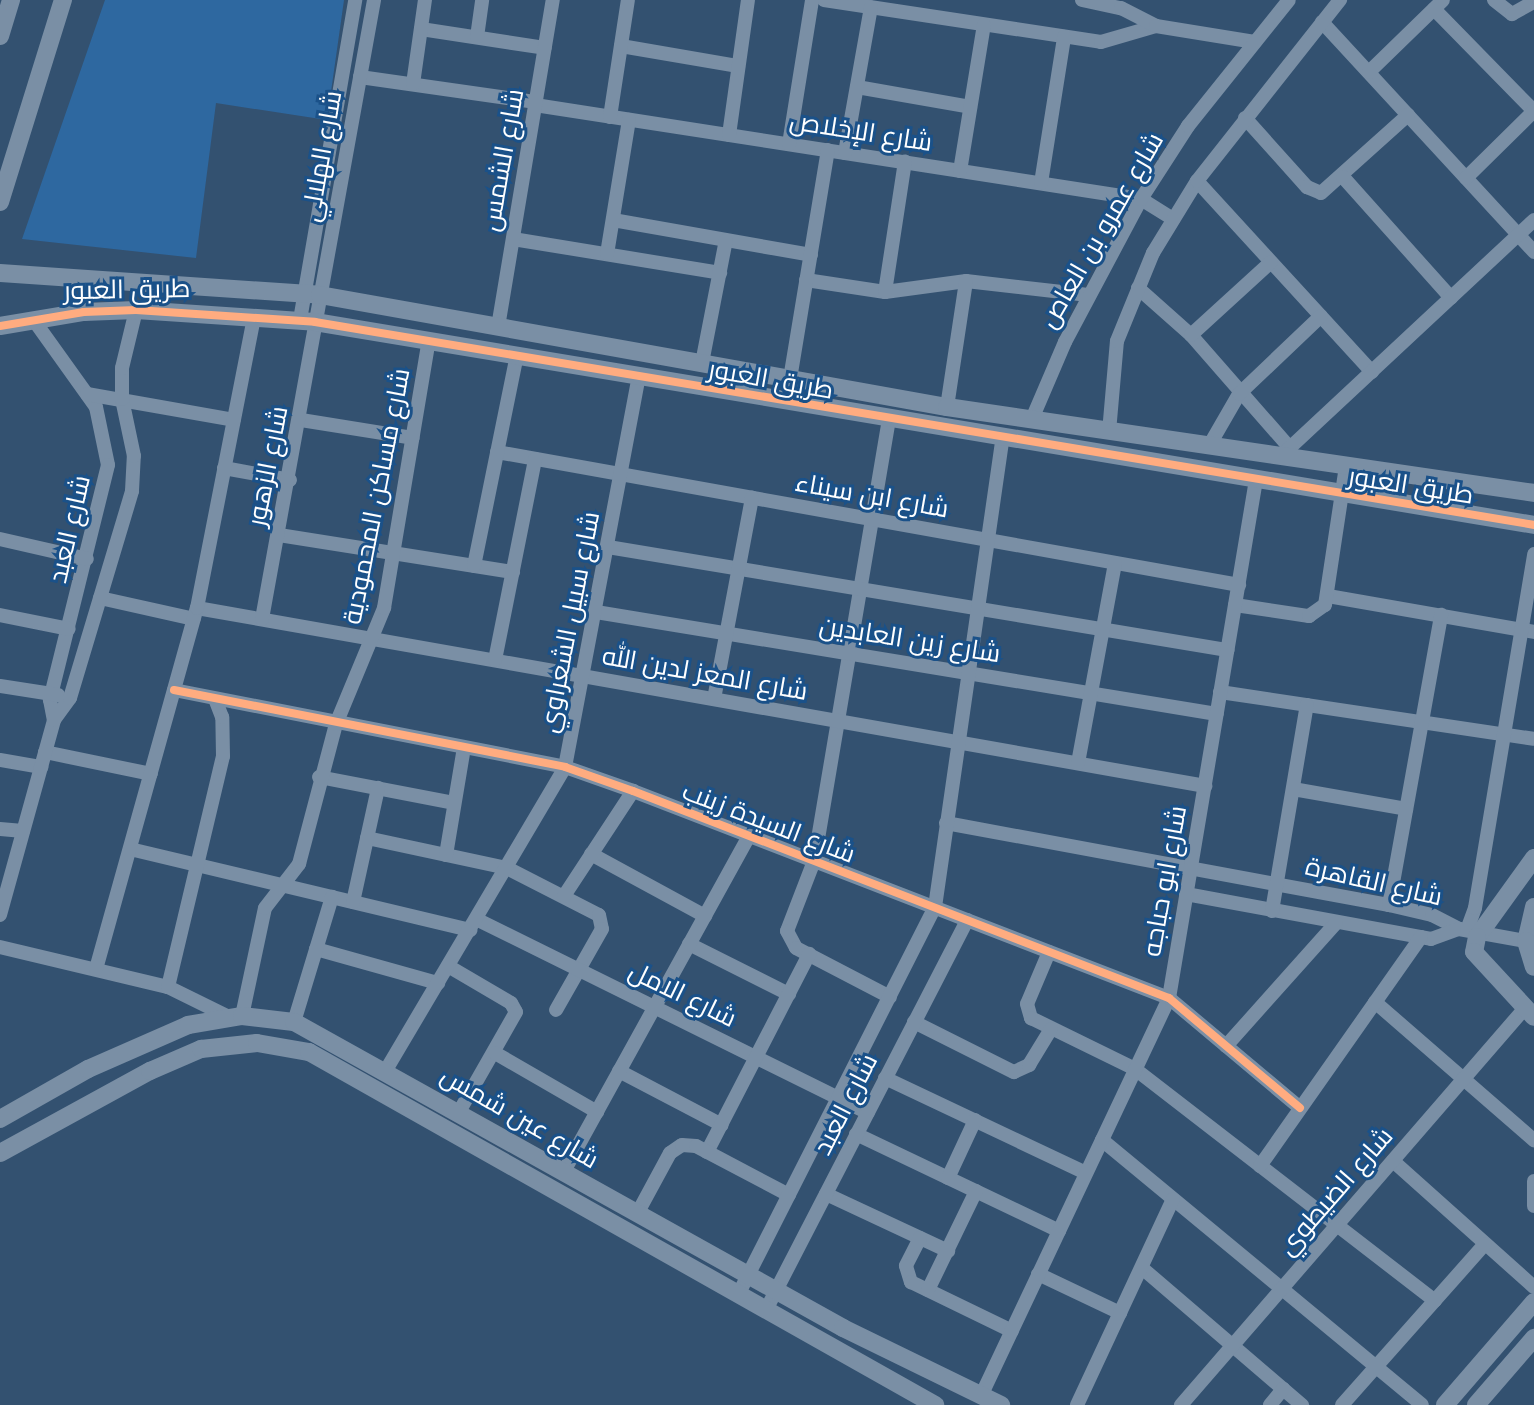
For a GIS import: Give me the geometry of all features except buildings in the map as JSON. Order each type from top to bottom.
[{"type":"street","points":[[0,36],[11,0]]},
{"type":"street","points":[[0,202],[63,0]]},
{"type":"street","name":"شارع الهلالي","points":[[308,321],[355,0]]},
{"type":"street","name":"شارع الهلالي","points":[[312,294],[374,0]]},
{"type":"street","points":[[413,84],[425,0]]},
{"type":"street","points":[[477,37],[482,0]]},
{"type":"street","name":"شارع الشمس","points":[[498,327],[553,0]]},
{"type":"street","points":[[610,117],[628,0]]},
{"type":"street","points":[[729,135],[748,0]]},
{"type":"street","points":[[789,144],[812,0]]},
{"type":"street","points":[[824,0],[1064,37],[1120,41],[1156,26]]},
{"type":"street","points":[[1082,0],[1122,4],[1156,26],[1255,42]]},
{"type":"street","name":"شارع عمرو بن العاص","points":[[1032,419],[1088,295],[1141,199],[1188,126],[1289,0]]},
{"type":"street","points":[[1109,432],[1117,341],[1138,288],[1173,219],[1197,181],[1245,118],[1340,0]]},
{"type":"street","points":[[1494,0],[1512,14],[1534,2]]},
{"type":"street","points":[[1369,72],[1439,4],[1534,111],[1466,178]]},
{"type":"street","points":[[845,153],[871,7]]},
{"type":"street","points":[[1322,22],[1534,252]]},
{"type":"street","points":[[960,171],[984,25]]},
{"type":"street","points":[[421,29],[545,48]]},
{"type":"street","points":[[1041,183],[1064,37]]},
{"type":"street","points":[[621,46],[738,66]]},
{"type":"street","name":"شارع الإخلاص","points":[[360,77],[1141,199],[1173,219]]},
{"type":"street","points":[[857,87],[970,107]]},
{"type":"street","points":[[1245,118],[1311,190],[1326,192],[1408,115]]},
{"type":"street","points":[[607,254],[629,120]]},
{"type":"street","points":[[790,379],[828,150]]},
{"type":"street","points":[[885,292],[905,162]]},
{"type":"street","points":[[1343,177],[1451,298]]},
{"type":"street","points":[[1197,181],[1372,372]]},
{"type":"street","points":[[613,220],[811,255]]},
{"type":"street","points":[[1138,288],[1191,335],[1285,452],[1534,220]]},
{"type":"street","points":[[513,239],[720,273]]},
{"type":"street","points":[[702,363],[726,240]]},
{"type":"street","points":[[1191,335],[1271,262]]},
{"type":"street","name":"طريق العبور","points":[[0,273],[312,294],[947,407],[1209,446],[1285,452],[1346,466],[1534,492]]},
{"type":"street","points":[[806,280],[885,292],[966,281],[1088,295]]},
{"type":"street","points":[[947,407],[966,281]]},
{"type":"street","name":"طريق العبور","points":[[0,326],[33,319],[136,310],[308,321],[1534,525]]},
{"type":"street","name":"شارع العبد","points":[[54,720],[70,698],[132,491],[134,456],[122,399],[122,368],[136,310]]},
{"type":"street","points":[[1209,446],[1239,394],[1321,316]]},
{"type":"street","points":[[96,969],[196,614],[254,318]]},
{"type":"street","name":"شارع العبد","points":[[0,915],[54,720],[52,693],[108,465],[103,425],[87,394],[33,319]]},
{"type":"street","name":"شارع الزهور","points":[[262,619],[301,420],[308,321]]},
{"type":"street","name":"شارع مساكن المحمودية","points":[[235,1017],[265,908],[276,887],[299,864],[319,777],[336,724],[373,640],[395,553],[429,340]]},
{"type":"street","points":[[474,566],[517,355]]},
{"type":"street","name":"شارع سبيل الشعراوي","points":[[386,1070],[565,767],[639,376]]},
{"type":"street","points":[[87,394],[234,420]]},
{"type":"street","points":[[889,419],[814,861],[787,931],[791,943],[890,997]]},
{"type":"street","points":[[301,420],[413,438]]},
{"type":"street","name":"شارع العبد","points":[[738,1295],[935,907],[1003,438]]},
{"type":"street","name":"شارع ابن سيناء","points":[[497,452],[1239,585]]},
{"type":"street","points":[[495,660],[535,459]]},
{"type":"street","points":[[1235,605],[1309,616],[1318,613],[1328,596],[1346,466]]},
{"type":"street","points":[[224,468],[290,480]]},
{"type":"street","name":"شارع ابو حباجه","points":[[981,1396],[1169,998],[1256,480]]},
{"type":"street","points":[[714,699],[752,498]]},
{"type":"street","points":[[279,535],[513,572]]},
{"type":"street","points":[[0,539],[87,559]]},
{"type":"street","points":[[608,547],[1227,650]]},
{"type":"street","points":[[1530,1012],[1476,960],[1469,931],[1504,734],[1528,631],[1534,554]]},
{"type":"street","points":[[1078,763],[1115,563]]},
{"type":"street","points":[[1328,596],[1528,631]]},
{"type":"street","name":"شارع المعز لدين الله","points":[[100,598],[196,614],[262,619],[1205,786]]},
{"type":"street","name":"شارع زين العابدين","points":[[596,612],[1217,714]]},
{"type":"street","points":[[0,615],[69,629]]},
{"type":"street","points":[[1389,905],[1441,615]]},
{"type":"street","points":[[0,686],[70,698]]},
{"type":"street","name":"شارع السيدة زينب","points":[[174,690],[565,767],[633,791],[1169,998],[1300,1108]]},
{"type":"street","points":[[1220,692],[1534,739]]},
{"type":"street","points":[[168,987],[223,756],[222,717],[215,699]]},
{"type":"street","points":[[1272,911],[1307,705]]},
{"type":"street","points":[[446,855],[464,747]]},
{"type":"street","points":[[0,760],[43,759],[151,774]]},
{"type":"street","points":[[319,777],[454,803]]},
{"type":"street","points":[[353,902],[378,788]]},
{"type":"street","points":[[1293,789],[1406,809]]},
{"type":"street","points":[[564,896],[633,791]]},
{"type":"street","name":"شارع القاهرة","points":[[946,823],[1389,905],[1432,915],[1469,931]]},
{"type":"street","points":[[0,829],[23,831]]},
{"type":"street","points":[[563,1173],[749,836]]},
{"type":"street","points":[[367,838],[507,868],[595,911],[603,924],[556,1010]]},
{"type":"street","name":"شارع الامل","points":[[130,849],[276,887],[473,925],[579,970],[868,1113]]},
{"type":"street","points":[[591,854],[705,916]]},
{"type":"street","points":[[1469,931],[1534,858]]},
{"type":"street","name":"شارع القاهرة","points":[[1186,894],[1431,939],[1469,931]]},
{"type":"street","points":[[294,1022],[332,897]]},
{"type":"street","points":[[1534,907],[1526,941],[1534,967]]},
{"type":"street","name":"شارع العبد","points":[[766,1310],[967,920]]},
{"type":"street","points":[[1226,1046],[1336,923]]},
{"type":"street","points":[[1469,931],[1526,941]]},
{"type":"street","points":[[1260,1166],[1421,937]]},
{"type":"street","points":[[689,944],[789,994]]},
{"type":"street","points":[[0,947],[168,987],[235,1017]]},
{"type":"street","points":[[316,949],[438,983]]},
{"type":"street","points":[[1049,952],[1027,1008],[1031,1018],[1135,1069],[1435,1301]]},
{"type":"street","points":[[707,1152],[809,954]]},
{"type":"street","points":[[448,966],[514,1007],[514,1023],[459,1112]]},
{"type":"street","points":[[1375,1002],[1534,1140]]},
{"type":"street","name":"شارع الضيطوي","points":[[1181,1405],[1463,1079],[1530,1012]]},
{"type":"street","name":"شارع عين شمس","points":[[0,1119],[148,1040],[235,1017],[294,1022],[386,1070],[748,1276],[1001,1405]]},
{"type":"street","points":[[914,1022],[1014,1072],[1029,1065],[1051,1029]]},
{"type":"street","name":"شارع عين شمس","points":[[0,1153],[150,1071],[201,1049],[257,1043],[309,1052],[935,1405]]},
{"type":"street","points":[[495,1053],[597,1112]]},
{"type":"street","points":[[619,1071],[722,1125]]},
{"type":"street","points":[[885,1078],[1086,1173]]},
{"type":"street","points":[[948,1178],[975,1120]]},
{"type":"street","points":[[856,1134],[1059,1231]]},
{"type":"street","points":[[1102,1140],[1422,1405]]},
{"type":"street","points":[[637,1214],[675,1149],[689,1145],[789,1195]]},
{"type":"street","points":[[1393,1161],[1534,1287]]},
{"type":"street","points":[[1534,1181],[1534,1206]]},
{"type":"street","points":[[928,1290],[976,1191]]},
{"type":"street","points":[[826,1194],[948,1251]]},
{"type":"street","points":[[1077,1405],[1173,1199]]},
{"type":"street","points":[[920,1238],[906,1275],[928,1290],[1012,1331]]},
{"type":"street","points":[[1342,1405],[1485,1244]]},
{"type":"street","points":[[1142,1268],[1302,1405]]},
{"type":"street","points":[[1038,1274],[1120,1313]]},
{"type":"street","points":[[1445,1405],[1534,1302]]},
{"type":"street","points":[[1476,1405],[1534,1338]]},
{"type":"street","points":[[1270,1405],[1283,1389]]},
{"type":"shaded area","points":[[105,0],[344,0],[327,120],[216,103],[196,258],[22,239]]},
{"type":"cycle path","points":[[0,326],[84,312],[136,310],[315,322],[1534,525]]},
{"type":"cycle path","points":[[174,690],[565,767],[633,791],[1169,998],[1300,1108]]}]
